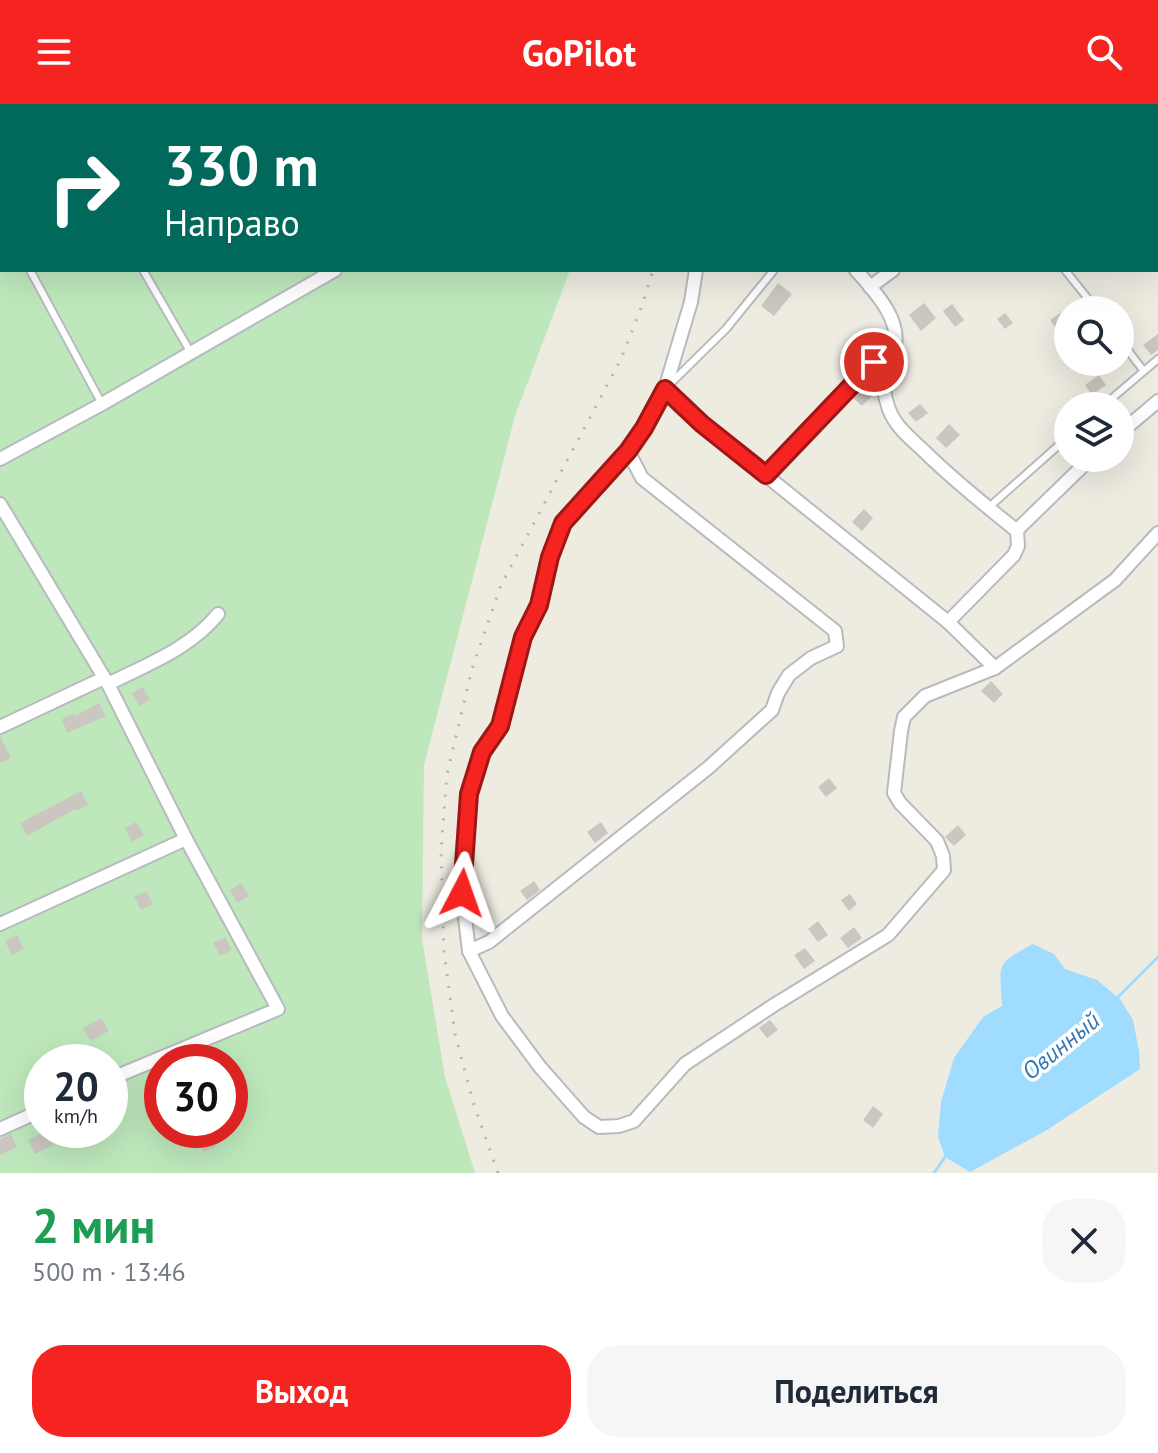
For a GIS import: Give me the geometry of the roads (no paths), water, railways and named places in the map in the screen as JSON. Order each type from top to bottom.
[{"type":"street","points":[[0,459],[332,272]]},
{"type":"street","points":[[696,272],[691,302],[665,389],[628,451],[563,523],[550,557],[539,605],[523,637],[500,726],[482,752],[469,794],[462,893],[469,951],[502,1016],[540,1067],[584,1117],[599,1127],[634,1121],[685,1064],[888,935],[944,870],[937,841],[894,793],[904,717],[925,696],[995,668],[1115,580],[1158,533]]},
{"type":"street","points":[[858,272],[892,320],[896,339],[884,380],[890,413],[898,426],[954,481],[1017,531],[1018,546],[1014,555],[948,622]]},
{"type":"street","points":[[870,287],[890,272]]},
{"type":"street","points":[[665,389],[702,424],[948,622],[995,668]]},
{"type":"street","points":[[1134,421],[1158,401]]},
{"type":"street","points":[[469,951],[489,942],[708,768],[772,710],[789,675],[811,658],[837,646],[835,631],[642,478],[628,451]]},
{"type":"street","points":[[1017,531],[1075,472]]},
{"type":"street","points":[[0,504],[106,681],[186,839],[278,1009],[128,1072]]},
{"type":"street","points":[[0,727],[183,645],[207,628],[218,614]]},
{"type":"street","points":[[0,924],[186,839]]},
{"type":"street","points":[[0,1129],[24,1118]]},
{"type":"lane","points":[[31,272],[102,404]]},
{"type":"lane","points":[[144,272],[191,353]]},
{"type":"lane","points":[[665,389],[726,329],[772,272]]},
{"type":"lane","points":[[1067,272],[1086,296]]},
{"type":"lane","points":[[766,475],[896,339]]},
{"type":"lane","points":[[1134,358],[1143,370]]},
{"type":"lane","points":[[1119,392],[1158,359]]},
{"type":"lane","points":[[988,508],[1054,449]]},
{"type":"water","points":[[1033,944],[1054,954],[1065,969],[1097,980],[1120,999],[1133,1020],[1140,1069],[1047,1130],[970,1172],[945,1157],[938,1137],[941,1102],[954,1058],[983,1017],[1002,1006],[1002,967],[1011,956]]},
{"type":"waterway","name":"Овинный","points":[[1117,998],[1158,957]]},
{"type":"waterway","name":"Овинный","points":[[934,1173],[945,1157]]},
{"type":"railway","points":[[498,1173],[474,1105],[455,1034],[444,952],[441,851],[447,774],[472,669],[501,585],[621,359],[652,272]]}]
